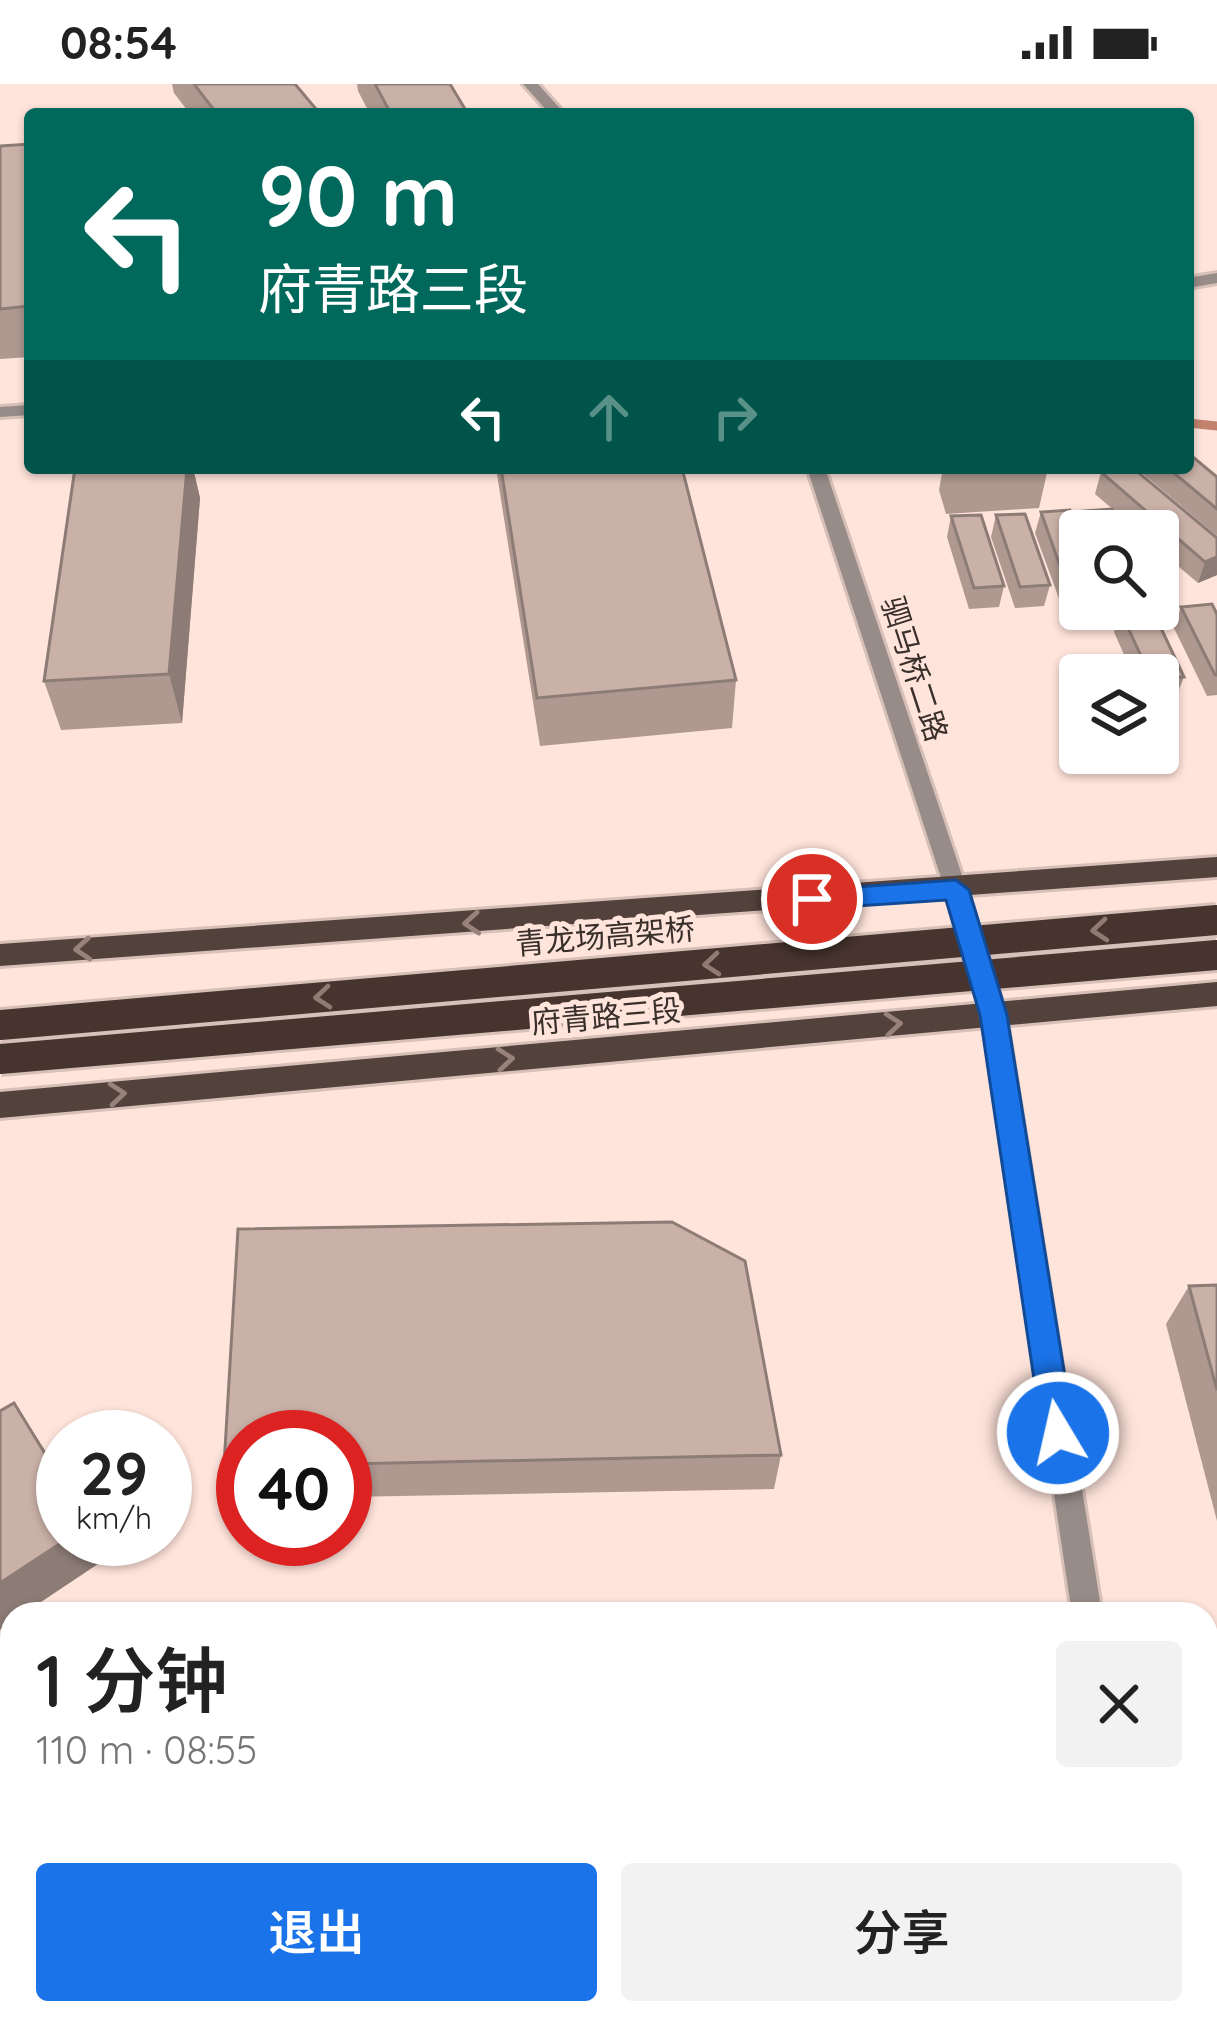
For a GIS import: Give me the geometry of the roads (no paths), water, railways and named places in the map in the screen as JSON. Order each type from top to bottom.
[{"type":"highway","name":"青龙场高架桥","points":[[0,1024],[1217,920]]},
{"type":"highway","points":[[0,1059],[1217,955]]},
{"type":"main road","points":[[0,955],[956,890],[1217,867]]},
{"type":"main road","name":"府青路三段","points":[[0,1105],[1217,994]]},
{"type":"street","points":[[530,84],[552,108]]},
{"type":"street","name":"驷马桥二路","points":[[818,474],[994,1015],[1085,1602]]},
{"type":"waterway","points":[[1194,424],[1217,426]]}]
